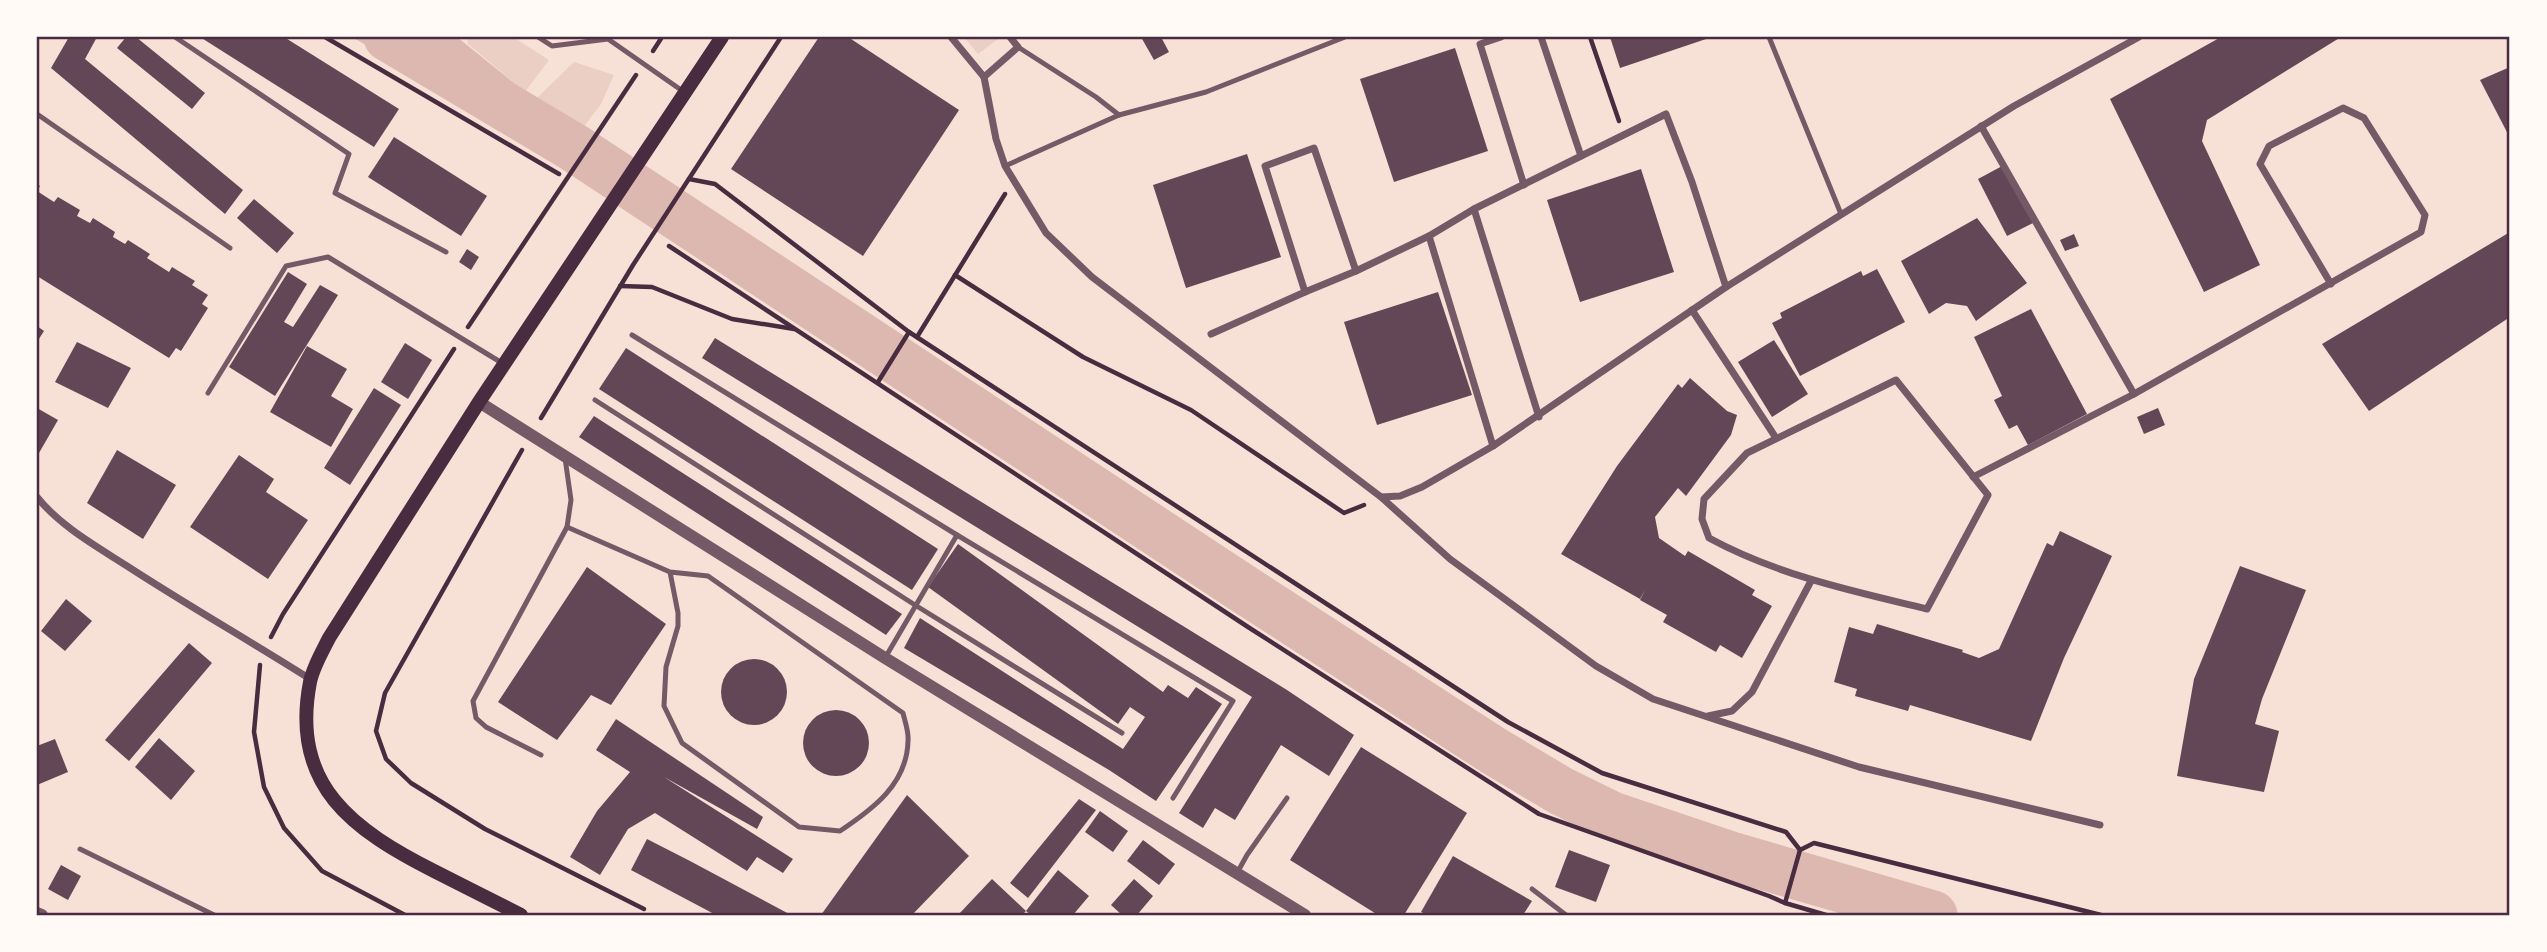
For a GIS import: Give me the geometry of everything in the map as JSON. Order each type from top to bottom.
[{"type":"main road","points":[[522,915],[397,852],[369,835],[344,813],[324,788],[311,756],[306,717],[310,679],[328,638],[479,402],[722,37]]},
{"type":"street","points":[[951,37],[984,77],[996,139],[1005,166],[1046,233],[1092,277],[1381,497],[1450,559],[1596,666],[1653,699],[1860,767],[2100,825]]},
{"type":"street","points":[[984,77],[1018,47],[1010,37]]},
{"type":"street","points":[[1501,37],[1480,44],[1524,185]]},
{"type":"street","points":[[1541,37],[1581,156]]},
{"type":"street","points":[[1381,497],[1399,496],[1422,487],[1493,446],[1726,287],[1841,214],[2014,106],[2139,37]]},
{"type":"street","points":[[1972,477],[2134,394],[2331,284],[2421,232],[2425,215],[2364,118],[2343,108],[2269,146],[2260,164],[2331,284]]},
{"type":"street","points":[[1210,334],[1356,271],[1429,236],[1474,209],[1666,114],[1692,182],[1726,287]]},
{"type":"street","points":[[1981,126],[2134,394]]},
{"type":"street","points":[[1305,292],[1265,166],[1314,148],[1356,271]]},
{"type":"street","points":[[1474,209],[1539,417]]},
{"type":"street","points":[[1429,236],[1493,446]]},
{"type":"street","points":[[1692,310],[1776,438]]},
{"type":"street","points":[[1896,380],[1972,477],[1988,495],[1927,609],[1811,581],[1731,550],[1709,538],[1702,519],[1704,499],[1747,453],[1896,380]]},
{"type":"street","points":[[479,402],[885,658],[1305,915]]},
{"type":"street","points":[[37,498],[87,540],[310,679]]},
{"type":"street","points":[[1705,716],[1732,711],[1752,692],[1811,581]]},
{"type":"street","points":[[37,913],[42,915]]},
{"type":"lane","points":[[175,37],[349,154],[335,193],[446,252]]},
{"type":"lane","points":[[538,37],[552,46],[608,38],[685,93]]},
{"type":"lane","points":[[1005,166],[1119,115],[1206,92],[1345,37]]},
{"type":"lane","points":[[1769,37],[1841,214]]},
{"type":"lane","points":[[1018,47],[1119,115]]},
{"type":"lane","points":[[37,114],[230,248]]},
{"type":"lane","points":[[208,393],[286,266],[328,257],[505,365]]},
{"type":"lane","points":[[632,335],[1233,701],[1173,798]]},
{"type":"lane","points":[[595,400],[915,606],[1122,733]]},
{"type":"lane","points":[[541,755],[486,727],[476,718],[473,701],[567,527],[572,500],[565,458]]},
{"type":"lane","points":[[567,527],[670,572],[708,576],[903,713],[908,741],[900,776],[874,808],[840,831],[799,827],[681,743],[664,706],[666,667],[678,626],[670,572]]},
{"type":"lane","points":[[885,658],[957,535]]},
{"type":"lane","points":[[1237,873],[1287,798]]},
{"type":"lane","points":[[80,849],[214,915]]},
{"type":"lane","points":[[1532,890],[1566,915]]},
{"type":"path","points":[[324,37],[559,174]]},
{"type":"path","points":[[548,209],[662,37]]},
{"type":"path","points":[[530,436],[633,265],[781,37]]},
{"type":"path","points":[[1590,37],[1623,135]]},
{"type":"path","points":[[689,179],[715,184],[909,332],[1508,722],[1602,773],[1786,832],[1800,850]]},
{"type":"path","points":[[917,337],[1013,182]]},
{"type":"path","points":[[669,246],[1248,627],[1539,814],[1785,903],[1826,915]]},
{"type":"path","points":[[955,275],[1083,357],[1191,410],[1344,513],[1381,497]]},
{"type":"path","points":[[620,286],[652,288],[732,319],[796,329]]},
{"type":"path","points":[[878,382],[909,332]]},
{"type":"path","points":[[1785,903],[1800,850],[1814,843],[2101,915]]},
{"type":"shaded area","points":[[352,37],[457,37],[545,108],[523,143],[439,87]]},
{"type":"shaded area","points":[[467,37],[513,37],[549,60],[525,92],[468,44]]},
{"type":"shaded area","points":[[964,37],[997,37],[998,39],[978,54]]},
{"type":"shaded area","points":[[574,62],[614,75],[601,104],[582,129],[535,100]]},
{"type":"building","points":[[69,37],[97,37],[85,59],[243,190],[225,214],[51,68]]},
{"type":"building","points":[[126,37],[136,37],[205,93],[192,109],[117,48]]},
{"type":"building","points":[[200,37],[284,37],[399,109],[374,147]]},
{"type":"building","points":[[819,37],[848,37],[959,110],[863,256],[731,169]]},
{"type":"building","points":[[1141,37],[1161,37],[1169,52],[1154,60]]},
{"type":"building","points":[[1610,37],[1712,37],[1620,68]]},
{"type":"building","points":[[2221,37],[2341,37],[2207,120],[2202,141],[2260,265],[2204,292],[2110,99]]},
{"type":"building","points":[[1455,48],[1488,151],[1394,182],[1360,79]]},
{"type":"building","points":[[2510,67],[2510,138],[2480,80]]},
{"type":"building","points":[[394,137],[487,196],[461,236],[368,177]]},
{"type":"building","points":[[1247,154],[1281,257],[1186,288],[1153,185]]},
{"type":"building","points":[[2004,165],[2033,223],[2007,236],[1978,179]]},
{"type":"building","points":[[1641,169],[1674,272],[1580,302],[1547,200]]},
{"type":"building","points":[[37,191],[54,202],[58,197],[80,210],[77,216],[90,223],[93,218],[115,232],[113,237],[125,244],[128,240],[150,254],[147,258],[169,272],[172,267],[195,281],[192,285],[208,295],[202,304],[208,308],[181,351],[176,348],[169,358],[37,276]]},
{"type":"building","points":[[254,199],[294,233],[277,253],[237,218]]},
{"type":"building","points":[[1977,218],[2027,283],[1976,321],[1967,306],[1946,303],[1929,314],[1901,261]]},
{"type":"building","points":[[2510,232],[2510,317],[2369,411],[2322,344]]},
{"type":"building","points":[[2074,234],[2079,246],[2065,251],[2060,240]]},
{"type":"building","points":[[467,249],[479,257],[471,270],[459,262]]},
{"type":"building","points":[[1877,269],[1905,322],[1800,376],[1772,323],[1782,318],[1780,313],[1861,271],[1863,276]]},
{"type":"building","points":[[288,272],[307,284],[284,322],[293,327],[320,285],[338,295],[275,396],[229,367]]},
{"type":"building","points":[[1438,292],[1472,395],[1377,425],[1344,322]]},
{"type":"building","points":[[2031,309],[2087,414],[2028,445],[2017,425],[2009,429],[1994,400],[2002,396],[1974,337]]},
{"type":"building","points":[[37,326],[44,331],[37,342]]},
{"type":"building","points":[[715,338],[1287,690],[1354,735],[1329,776],[1281,745],[1235,820],[1215,808],[1203,828],[1179,813],[1252,697],[702,358]]},
{"type":"building","points":[[1774,340],[1808,394],[1772,417],[1738,362]]},
{"type":"building","points":[[77,342],[131,368],[108,408],[55,382]]},
{"type":"building","points":[[405,343],[432,360],[408,399],[381,382]]},
{"type":"building","points":[[307,346],[347,369],[331,396],[353,409],[331,447],[270,412]]},
{"type":"building","points":[[626,348],[938,549],[912,590],[599,389]]},
{"type":"building","points":[[1690,378],[1727,411],[1737,415],[1731,435],[1686,496],[1678,488],[1655,517],[1659,538],[1685,556],[1688,551],[1755,590],[1752,595],[1772,606],[1742,658],[1720,645],[1716,652],[1663,622],[1667,615],[1640,600],[1645,590],[1640,599],[1561,554],[1617,466],[1678,384],[1682,388]]},
{"type":"building","points":[[374,388],[401,405],[350,485],[324,468]]},
{"type":"building","points":[[37,408],[58,420],[39,453],[37,451]]},
{"type":"building","points":[[2158,408],[2165,425],[2144,434],[2137,417]]},
{"type":"building","points":[[594,416],[902,614],[886,635],[579,437]]},
{"type":"building","points":[[117,450],[176,485],[143,539],[87,503]]},
{"type":"building","points":[[239,455],[274,479],[266,492],[308,520],[268,579],[190,527]]},
{"type":"building","points":[[2060,531],[2112,556],[2064,658],[2031,741],[1910,705],[1908,711],[1855,696],[1857,689],[1834,682],[1849,627],[1873,634],[1877,624],[1963,650],[1962,652],[1979,658],[1999,649],[2047,543],[2053,546]]},
{"type":"building","points":[[958,544],[1163,692],[1168,685],[1188,698],[1196,687],[1222,704],[1156,801],[1109,770],[904,648],[920,618],[1123,749],[1145,717],[1130,707],[1118,724],[928,587]]},
{"type":"building","points":[[2240,566],[2306,590],[2262,699],[2255,724],[2279,731],[2264,792],[2177,776],[2194,679]]},
{"type":"building","points":[[587,567],[666,624],[611,705],[591,695],[557,740],[498,702]]},
{"type":"building","points":[[66,599],[92,621],[65,651],[41,631]]},
{"type":"building","points":[[189,643],[212,663],[129,761],[105,740]]},
{"type":"building","points":[[754,659],[767,662],[777,669],[784,679],[787,692],[784,705],[777,715],[767,722],[754,725],[741,722],[731,715],[724,705],[721,692],[724,679],[731,669],[741,662]]},
{"type":"building","points":[[836,710],[849,713],[859,720],[866,730],[869,743],[866,756],[859,766],[849,773],[836,776],[823,773],[813,766],[806,756],[803,743],[806,730],[813,720],[823,713]]},
{"type":"building","points":[[616,719],[763,817],[757,829],[664,777],[793,859],[783,873],[757,857],[747,871],[655,813],[628,829],[600,875],[570,857],[597,811],[630,772],[596,750]]},
{"type":"building","points":[[159,738],[195,771],[171,800],[135,767]]},
{"type":"building","points":[[55,739],[68,772],[37,785],[37,746]]},
{"type":"building","points":[[1361,747],[1467,813],[1404,915],[1378,915],[1290,860]]},
{"type":"building","points":[[907,795],[969,856],[912,915],[821,915]]},
{"type":"building","points":[[1079,799],[1096,810],[1028,898],[1010,883]]},
{"type":"building","points":[[1100,811],[1128,831],[1113,852],[1085,832]]},
{"type":"building","points":[[647,839],[791,915],[716,915],[631,870]]},
{"type":"building","points":[[1143,840],[1175,864],[1159,885],[1127,861]]},
{"type":"building","points":[[1569,850],[1610,865],[1596,902],[1555,887]]},
{"type":"building","points":[[1453,856],[1532,901],[1523,915],[1428,915],[1421,912]]},
{"type":"building","points":[[61,865],[81,876],[68,900],[48,889]]},
{"type":"building","points":[[1058,870],[1089,896],[1073,915],[1031,915],[1026,911]]},
{"type":"building","points":[[992,879],[1026,911],[1022,915],[958,915]]},
{"type":"building","points":[[1134,879],[1153,896],[1137,915],[1122,915],[1111,905]]},
{"type":"waterway","points":[[388,37],[573,147],[1239,586],[1494,751],[1561,791],[1612,816],[1731,856],[1933,915]]}]
